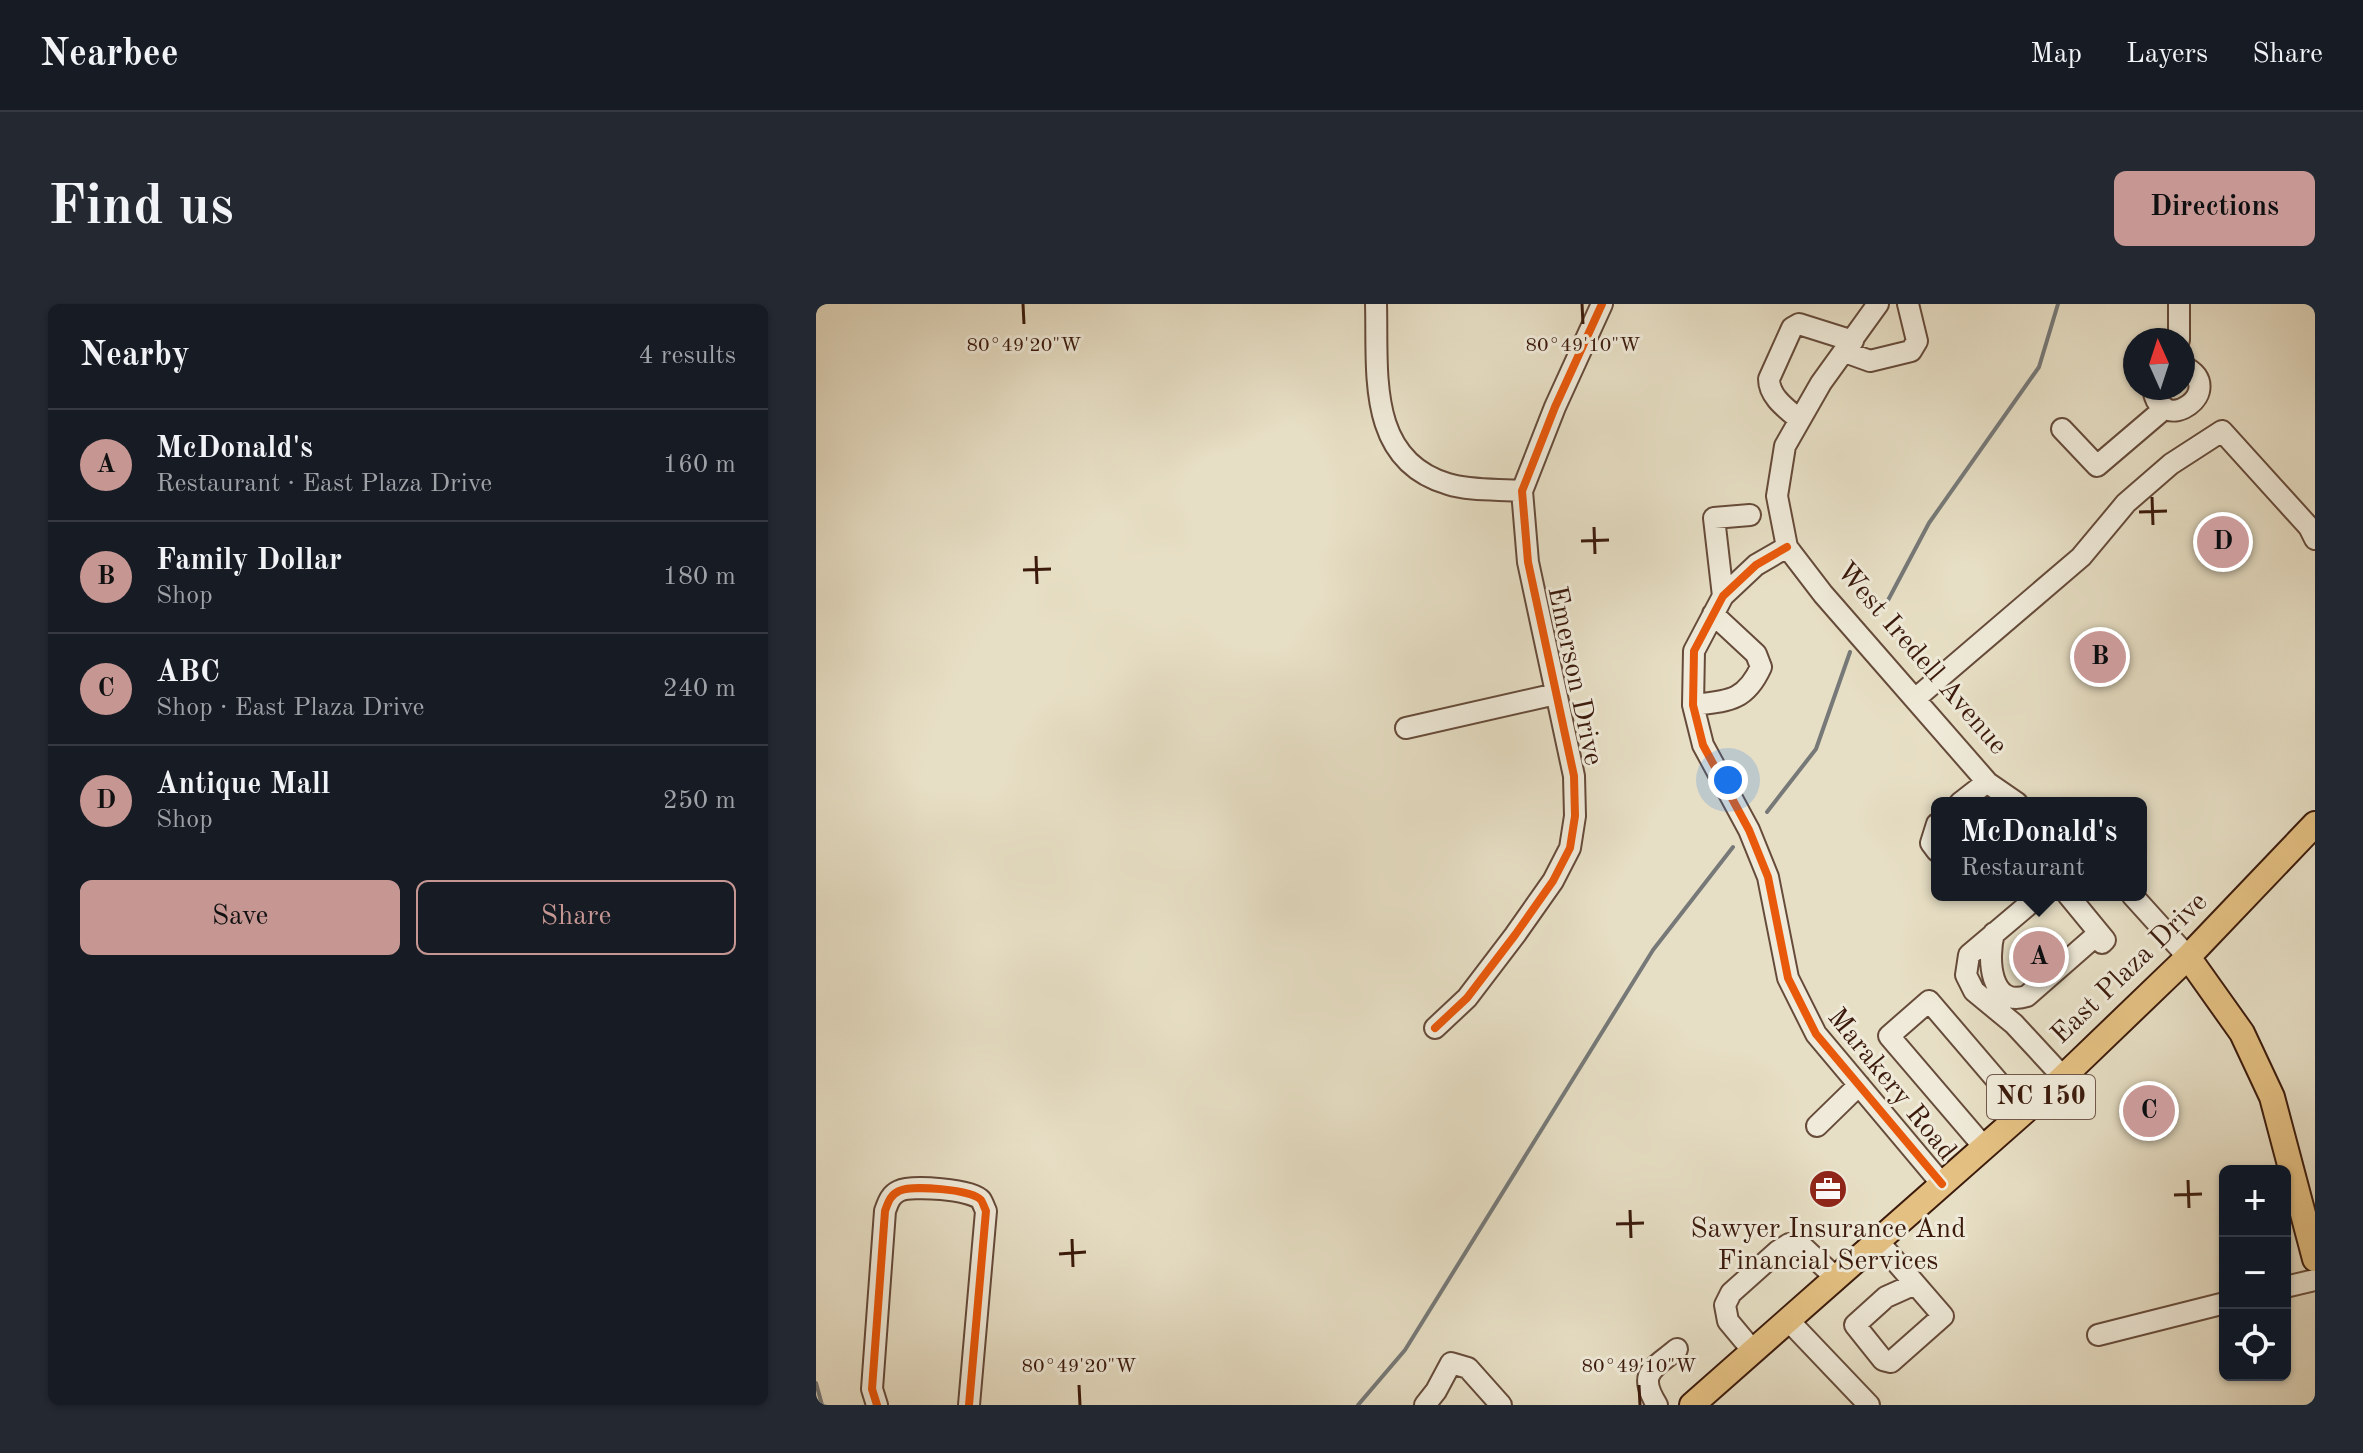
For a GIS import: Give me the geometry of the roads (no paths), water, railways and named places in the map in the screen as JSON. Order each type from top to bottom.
[{"type":"main road","name":"East Plaza Drive","points":[[1692,1405],[2063,1077],[2188,957],[2315,824]]},
{"type":"main road","points":[[2188,957],[2242,1033],[2272,1097],[2315,1259]]},
{"type":"street","points":[[1376,304],[1379,389],[1385,428],[1401,456],[1427,477],[1451,486],[1522,491]]},
{"type":"street","name":"Emerson Drive","points":[[1435,1028],[1467,998],[1515,935],[1553,881],[1570,848],[1575,816],[1574,776],[1528,562],[1522,491],[1555,407],[1602,304]]},
{"type":"street","points":[[1787,547],[1777,496],[1785,446],[1821,383],[1878,304]]},
{"type":"street","points":[[1800,420],[1776,398],[1769,385],[1792,328],[1799,324],[1813,326],[1870,361],[1911,351],[1917,341],[1908,304]]},
{"type":"street","points":[[2179,304],[2179,328]]},
{"type":"street","points":[[2157,400],[2165,408],[2182,410],[2197,399],[2198,381],[2195,375]]},
{"type":"street","points":[[2062,429],[2097,466],[2165,408]]},
{"type":"street","points":[[1915,699],[2081,557],[2137,493],[2171,464],[2222,431],[2309,527],[2315,539]]},
{"type":"street","points":[[1693,705],[1733,700],[1754,682],[1761,667],[1756,654],[1718,605],[1714,518],[1750,515]]},
{"type":"street","name":"Marakery Road","points":[[1787,547],[1756,565],[1718,605],[1694,651],[1693,705],[1703,745],[1749,830],[1768,877],[1788,978],[1816,1034],[1942,1184]]},
{"type":"street","name":"West Iredell Avenue","points":[[1787,547],[1823,594],[1987,782],[2008,797]]},
{"type":"street","points":[[1406,728],[1556,694]]},
{"type":"street","points":[[1968,797],[1987,782]]},
{"type":"street","points":[[2034,901],[1992,943],[1969,955],[1966,975],[1974,991],[2014,1024],[2063,1077]]},
{"type":"street","points":[[2014,1024],[2105,940],[2073,901]]},
{"type":"street","points":[[2137,901],[2188,957]]},
{"type":"street","points":[[1992,943],[1999,992],[2015,1000],[2027,996],[2099,933]]},
{"type":"street","points":[[1984,1147],[1889,1036],[1929,1001],[2024,1112]]},
{"type":"street","points":[[1817,1126],[1859,1085]]},
{"type":"street","points":[[877,1405],[872,1389],[885,1211],[889,1199],[898,1191],[911,1188],[971,1193],[982,1200],[986,1211],[969,1405]]},
{"type":"street","points":[[1878,1241],[1915,1284]]},
{"type":"street","points":[[1753,1351],[1728,1321],[1725,1305],[1731,1293],[1766,1261],[1789,1244],[1802,1246],[1836,1278]]},
{"type":"street","points":[[2291,1286],[2315,1280]]},
{"type":"street","points":[[2098,1335],[2219,1305]]},
{"type":"street","points":[[1788,1320],[1869,1405]]},
{"type":"street","points":[[1657,1405],[1648,1391],[1646,1381],[1649,1372],[1677,1349]]},
{"type":"street","points":[[1425,1405],[1451,1363],[1468,1368],[1501,1405]]},
{"type":"waterway","points":[[1886,604],[1929,523],[2039,367],[2058,304]]},
{"type":"waterway","points":[[1767,812],[1816,749],[1850,652]]},
{"type":"waterway","points":[[1358,1405],[1405,1350],[1653,950],[1733,847]]},
{"type":"waterway","points":[[816,1383],[822,1405]]},
{"type":"place","name":"Antique Mall","points":[[2223,542]]},
{"type":"place","name":"Family Dollar","points":[[2100,657]]},
{"type":"place","name":"McDonald's","points":[[2039,957]]},
{"type":"place","name":"ABC","points":[[2149,1111]]},
{"type":"place","name":"Sawyer Insurance And Financial Services","points":[[1828,1189]]}]
